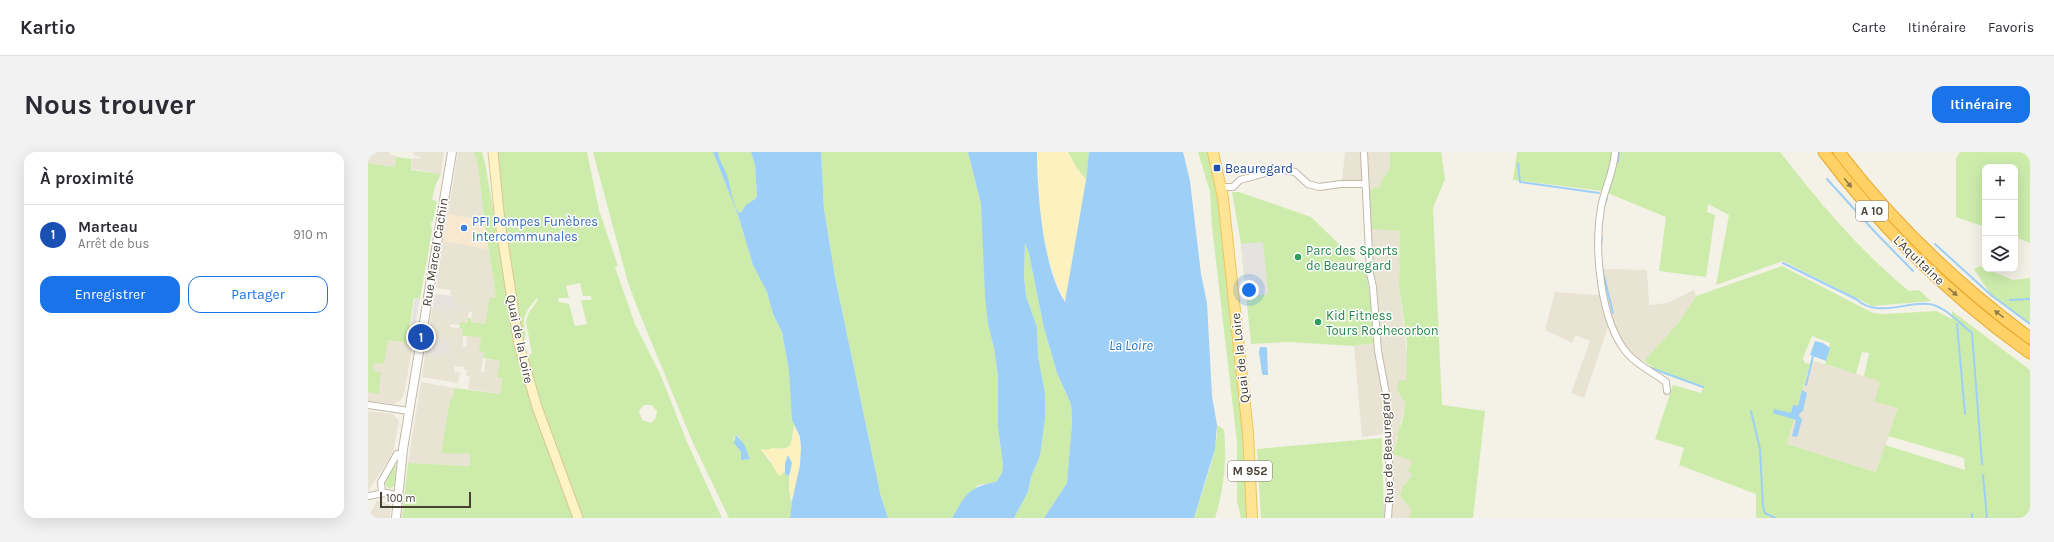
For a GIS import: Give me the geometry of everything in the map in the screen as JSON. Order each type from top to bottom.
[{"type":"highway","name":"L'Aquitaine","points":[[1824,152],[1871,210],[1924,266],[1967,305],[2030,353]]},
{"type":"highway","name":"L'Aquitaine","points":[[1839,152],[1875,196],[1923,248],[1975,295],[2030,338]]},
{"type":"main road","points":[[486,152],[488,161],[494,168]]},
{"type":"main road","name":"Quai de la Loire","points":[[493,152],[509,284],[523,362],[537,406],[578,518]]},
{"type":"main road","name":"Quai de la Loire","points":[[1213,152],[1221,187],[1248,433],[1252,518]]},
{"type":"street","name":"Rue Marcel Cachin","points":[[396,518],[409,411],[452,152]]},
{"type":"street","name":"Rue de Beauregard","points":[[1364,152],[1370,273],[1373,287],[1378,351],[1388,399],[1390,488],[1388,518]]},
{"type":"street","points":[[1615,152],[1612,171],[1600,210],[1598,246],[1603,287],[1610,320],[1619,342],[1626,352],[1642,367],[1666,382],[1667,391]]},
{"type":"street","points":[[1221,187],[1233,187],[1240,180],[1280,169],[1295,172],[1308,184],[1319,187],[1341,184],[1365,186]]},
{"type":"street","points":[[368,405],[409,411]]},
{"type":"street","points":[[382,493],[381,482],[397,454]]},
{"type":"street","points":[[368,496],[382,493],[398,495]]},
{"type":"shaded area","points":[[368,152],[390,152],[390,155],[397,156],[395,167],[368,163]]},
{"type":"shaded area","points":[[414,152],[444,152],[441,174],[411,169],[413,158],[419,159],[420,157],[413,155]]},
{"type":"shaded area","points":[[458,152],[474,152],[478,168],[484,220],[448,214]]},
{"type":"shaded area","points":[[1345,152],[1390,152],[1390,168],[1380,183],[1379,189],[1367,192],[1366,183],[1342,181]]},
{"type":"shaded area","points":[[448,214],[484,220],[488,249],[443,241]]},
{"type":"shaded area","points":[[1370,229],[1400,231],[1399,285],[1408,363],[1405,403],[1394,453],[1412,461],[1412,474],[1405,485],[1411,509],[1409,518],[1362,518],[1364,500],[1389,501],[1384,434],[1362,437],[1354,346],[1377,343]]},
{"type":"shaded area","points":[[443,241],[488,249],[496,298],[491,297],[485,324],[471,322],[472,312],[469,311],[467,323],[460,325],[451,324],[450,327],[463,329],[463,346],[466,347],[467,335],[481,336],[484,352],[481,372],[484,372],[486,359],[500,361],[498,377],[502,378],[500,394],[468,389],[470,376],[466,376],[467,370],[464,369],[464,367],[455,366],[454,372],[460,373],[458,383],[422,377],[425,354],[439,356],[440,353],[449,354],[450,349],[448,348],[449,341],[428,337],[432,310],[449,313],[450,309],[456,310],[457,304],[454,304],[455,296],[450,295],[451,290],[436,288]]},
{"type":"shaded area","points":[[1263,242],[1268,294],[1247,297],[1241,244]]},
{"type":"shaded area","points":[[1600,269],[1647,270],[1649,305],[1667,303],[1694,290],[1696,296],[1679,322],[1644,361],[1638,364],[1633,360],[1610,321],[1584,398],[1571,393],[1590,341],[1576,335],[1572,343],[1545,330],[1555,292],[1596,295],[1604,293]]},
{"type":"shaded area","points":[[435,294],[455,296],[454,304],[457,304],[456,310],[450,309],[449,313],[432,310]]},
{"type":"shaded area","points":[[415,298],[420,299],[412,343],[408,343]]},
{"type":"shaded area","points":[[428,337],[449,341],[450,354],[440,353],[439,356],[425,354]]},
{"type":"shaded area","points":[[387,340],[413,344],[404,394],[401,400],[394,404],[368,401],[368,392],[379,393],[372,371],[373,363],[384,364]]},
{"type":"shaded area","points":[[1811,360],[1881,381],[1898,408],[1877,472],[1787,444]]},
{"type":"shaded area","points":[[421,382],[454,388],[453,400],[450,400],[441,452],[471,454],[470,466],[408,463]]},
{"type":"shaded area","points":[[368,411],[393,414],[399,421],[393,453],[368,491]]},
{"type":"shaded area","points":[[377,501],[390,503],[390,518],[368,518]]},
{"type":"green space","points":[[474,152],[482,152],[485,163],[521,368],[531,403],[573,518],[402,518],[408,463],[470,466],[470,454],[441,453],[450,399],[453,399],[454,388],[500,394],[502,378],[497,377],[500,361],[483,358],[484,352],[479,351],[481,337],[462,336],[463,329],[459,328],[461,322],[467,323],[468,318],[471,318],[471,322],[485,324],[490,297],[496,298],[478,168]]},
{"type":"green space","points":[[497,152],[587,152],[599,210],[618,266],[615,267],[635,324],[661,376],[687,442],[722,518],[582,518],[544,417],[526,353],[528,355],[532,354],[526,322],[528,314],[538,300],[537,298],[526,313],[524,320],[525,336],[524,340],[522,340],[508,256]],"holes":[[[580,283],[583,296],[591,296],[592,300],[581,300],[587,324],[575,326],[569,304],[559,302],[558,298],[569,298],[566,286]],[[644,405],[651,405],[657,411],[656,418],[651,423],[642,420],[639,411]]]},
{"type":"green space","points":[[593,152],[713,152],[738,215],[753,265],[767,292],[773,314],[782,332],[789,371],[794,425],[791,445],[786,448],[761,450],[772,464],[783,473],[784,470],[785,474],[789,476],[790,498],[792,501],[790,518],[729,518],[693,443],[628,283]],"holes":[[[736,435],[750,458],[741,458],[741,452],[734,439]]]},
{"type":"green space","points":[[718,152],[751,152],[755,165],[757,196],[741,213],[738,212],[731,197],[727,177],[720,163]]},
{"type":"green space","points":[[821,152],[968,152],[981,204],[988,324],[994,348],[998,376],[998,428],[1003,465],[1002,473],[996,482],[978,485],[952,518],[888,518],[881,497],[835,277],[824,209]]},
{"type":"green space","points":[[1068,152],[1089,152],[1086,180],[1076,167]]},
{"type":"green space","points":[[1198,152],[1208,152],[1220,198],[1246,443],[1250,518],[1241,518],[1237,501],[1237,442],[1212,227],[1210,192]]},
{"type":"green space","points":[[1390,152],[1441,152],[1445,179],[1433,208],[1442,405],[1485,411],[1473,518],[1409,518],[1411,509],[1400,496],[1403,485],[1405,485],[1412,474],[1408,471],[1412,461],[1393,454],[1398,437],[1397,433],[1402,422],[1405,403],[1397,390],[1399,380],[1406,381],[1407,343],[1399,285],[1400,231],[1368,229],[1365,189],[1370,191],[1375,187],[1379,188],[1380,183],[1390,168]]},
{"type":"green space","points":[[1517,152],[1612,152],[1610,168],[1602,191],[1513,180]]},
{"type":"green space","points":[[1617,152],[1780,152],[1840,225],[1891,276],[1909,291],[1919,290],[1931,301],[1872,306],[1783,261],[1716,285],[1729,215],[1708,204],[1707,212],[1715,215],[1706,277],[1659,271],[1666,217],[1605,192]]},
{"type":"green space","points":[[1960,152],[2027,152],[2030,158],[2030,243],[2018,238],[2018,164],[1982,164],[1982,226],[1956,217],[1956,158]]},
{"type":"green space","points":[[396,157],[412,159],[411,170],[441,174],[435,186],[432,200],[437,201],[433,221],[431,223],[432,231],[420,299],[414,298],[407,343],[388,340],[384,364],[373,363],[373,371],[381,372],[379,394],[368,392],[368,163],[395,167]]},
{"type":"green space","name":"Parc des Sports de Beauregard","points":[[1232,192],[1239,192],[1311,217],[1366,270],[1377,343],[1354,346],[1288,342],[1251,344],[1241,244]]},
{"type":"green space","points":[[1025,243],[1029,254],[1044,328],[1057,373],[1071,404],[1072,423],[1067,483],[1044,518],[1014,518],[1028,492],[1031,477],[1040,456],[1045,419],[1045,393],[1038,356],[1037,327],[1026,296],[1024,276]]},
{"type":"green space","points":[[1782,266],[1873,313],[1884,314],[1936,311],[1952,319],[1952,311],[2030,370],[2030,518],[1756,517],[1756,494],[1679,465],[1684,448],[1655,439],[1673,385],[1701,393],[1703,388],[1659,372],[1644,361],[1679,322],[1696,296]],"holes":[[[1812,336],[1830,343],[1825,364],[1856,374],[1862,352],[1869,353],[1864,376],[1880,382],[1874,402],[1898,408],[1888,436],[1964,458],[1965,470],[1885,445],[1876,472],[1787,444],[1810,364],[1805,363],[1803,358]]]},
{"type":"green space","points":[[1980,266],[1982,267],[1982,272],[1994,272],[2013,280],[2030,278],[2030,324],[1991,295],[1974,269]]},
{"type":"green space","points":[[1217,425],[1224,430],[1225,453],[1223,485],[1218,507],[1215,518],[1194,518],[1211,465],[1217,436]]},
{"type":"green space","points":[[1382,438],[1384,518],[1261,518],[1257,449]]},
{"type":"green space","points":[[392,465],[396,466],[394,486],[389,489],[385,484],[390,474]]},
{"type":"sand","points":[[1037,152],[1068,152],[1076,167],[1086,180],[1066,302],[1052,269],[1043,230],[1038,189]]},
{"type":"sand","points":[[794,425],[798,434],[801,452],[799,472],[792,501],[789,489],[791,468],[787,456],[783,473],[780,476],[775,470],[770,459],[760,449],[787,448],[792,440]]},
{"type":"water","points":[[713,152],[718,152],[720,161],[727,175],[732,198],[738,212],[741,213],[746,205],[757,196],[755,165],[751,152],[821,152],[824,209],[835,277],[881,497],[888,518],[790,518],[800,465],[801,447],[800,437],[792,420],[789,371],[782,332],[773,314],[767,292],[753,265],[738,215]]},
{"type":"water","name":"La Loire","points":[[968,152],[1037,152],[1038,188],[1046,251],[1057,288],[1065,302],[1086,180],[1089,152],[1183,152],[1190,181],[1201,274],[1207,303],[1212,396],[1217,425],[1215,449],[1194,518],[1044,518],[1067,483],[1072,423],[1071,404],[1057,373],[1044,328],[1029,254],[1025,243],[1024,276],[1026,296],[1037,327],[1038,356],[1045,393],[1045,419],[1040,456],[1031,477],[1028,492],[1014,518],[952,518],[969,493],[979,486],[996,482],[1002,473],[1003,465],[998,428],[998,376],[994,348],[988,324],[985,295],[981,204]]},
{"type":"water","points":[[1815,341],[1823,343],[1830,348],[1826,361],[1810,355]]},
{"type":"water","points":[[1260,347],[1266,347],[1267,349],[1268,375],[1263,375],[1262,373],[1259,352]]},
{"type":"water","points":[[1802,390],[1807,393],[1803,411],[1799,416],[1802,419],[1798,435],[1796,437],[1792,436],[1796,420],[1773,413],[1774,409],[1791,413],[1793,405],[1798,406]]},
{"type":"water","points":[[736,435],[744,444],[750,459],[741,460],[741,452],[734,443]]},
{"type":"water","points":[[788,455],[792,463],[789,476],[785,474],[785,463]]},
{"type":"waterway","points":[[1618,162],[1619,152]]},
{"type":"waterway","points":[[1518,164],[1520,182],[1599,193]]},
{"type":"waterway","points":[[1827,179],[1913,271]]},
{"type":"waterway","points":[[1604,207],[1607,198]]},
{"type":"waterway","points":[[1601,245],[1602,237]]},
{"type":"waterway","points":[[1935,244],[1991,295],[2030,324]]},
{"type":"waterway","points":[[1783,263],[1856,299],[1864,305],[1873,308],[1891,308],[1919,304],[1934,305],[1946,311],[1972,333],[1982,464]]},
{"type":"waterway","points":[[1604,276],[1613,313]]},
{"type":"waterway","points":[[2010,300],[2030,299]]},
{"type":"waterway","points":[[1957,324],[1965,414]]},
{"type":"waterway","points":[[1806,385],[1813,356]]},
{"type":"waterway","points":[[1651,368],[1703,387]]},
{"type":"waterway","points":[[1751,411],[1760,449],[1763,507],[1765,513],[1775,518]]},
{"type":"waterway","points":[[1983,475],[1987,518]]},
{"type":"place","name":"Beauregard","points":[[1217,168]]},
{"type":"place","name":"PFI Pompes Funèbres Intercommunales","points":[[464,228]]},
{"type":"place","name":"Parc des Sports de Beauregard","points":[[1298,257]]},
{"type":"place","name":"Kid Fitness Tours Rochecorbon","points":[[1318,322]]},
{"type":"place","name":"Marteau","points":[[421,337]]}]
